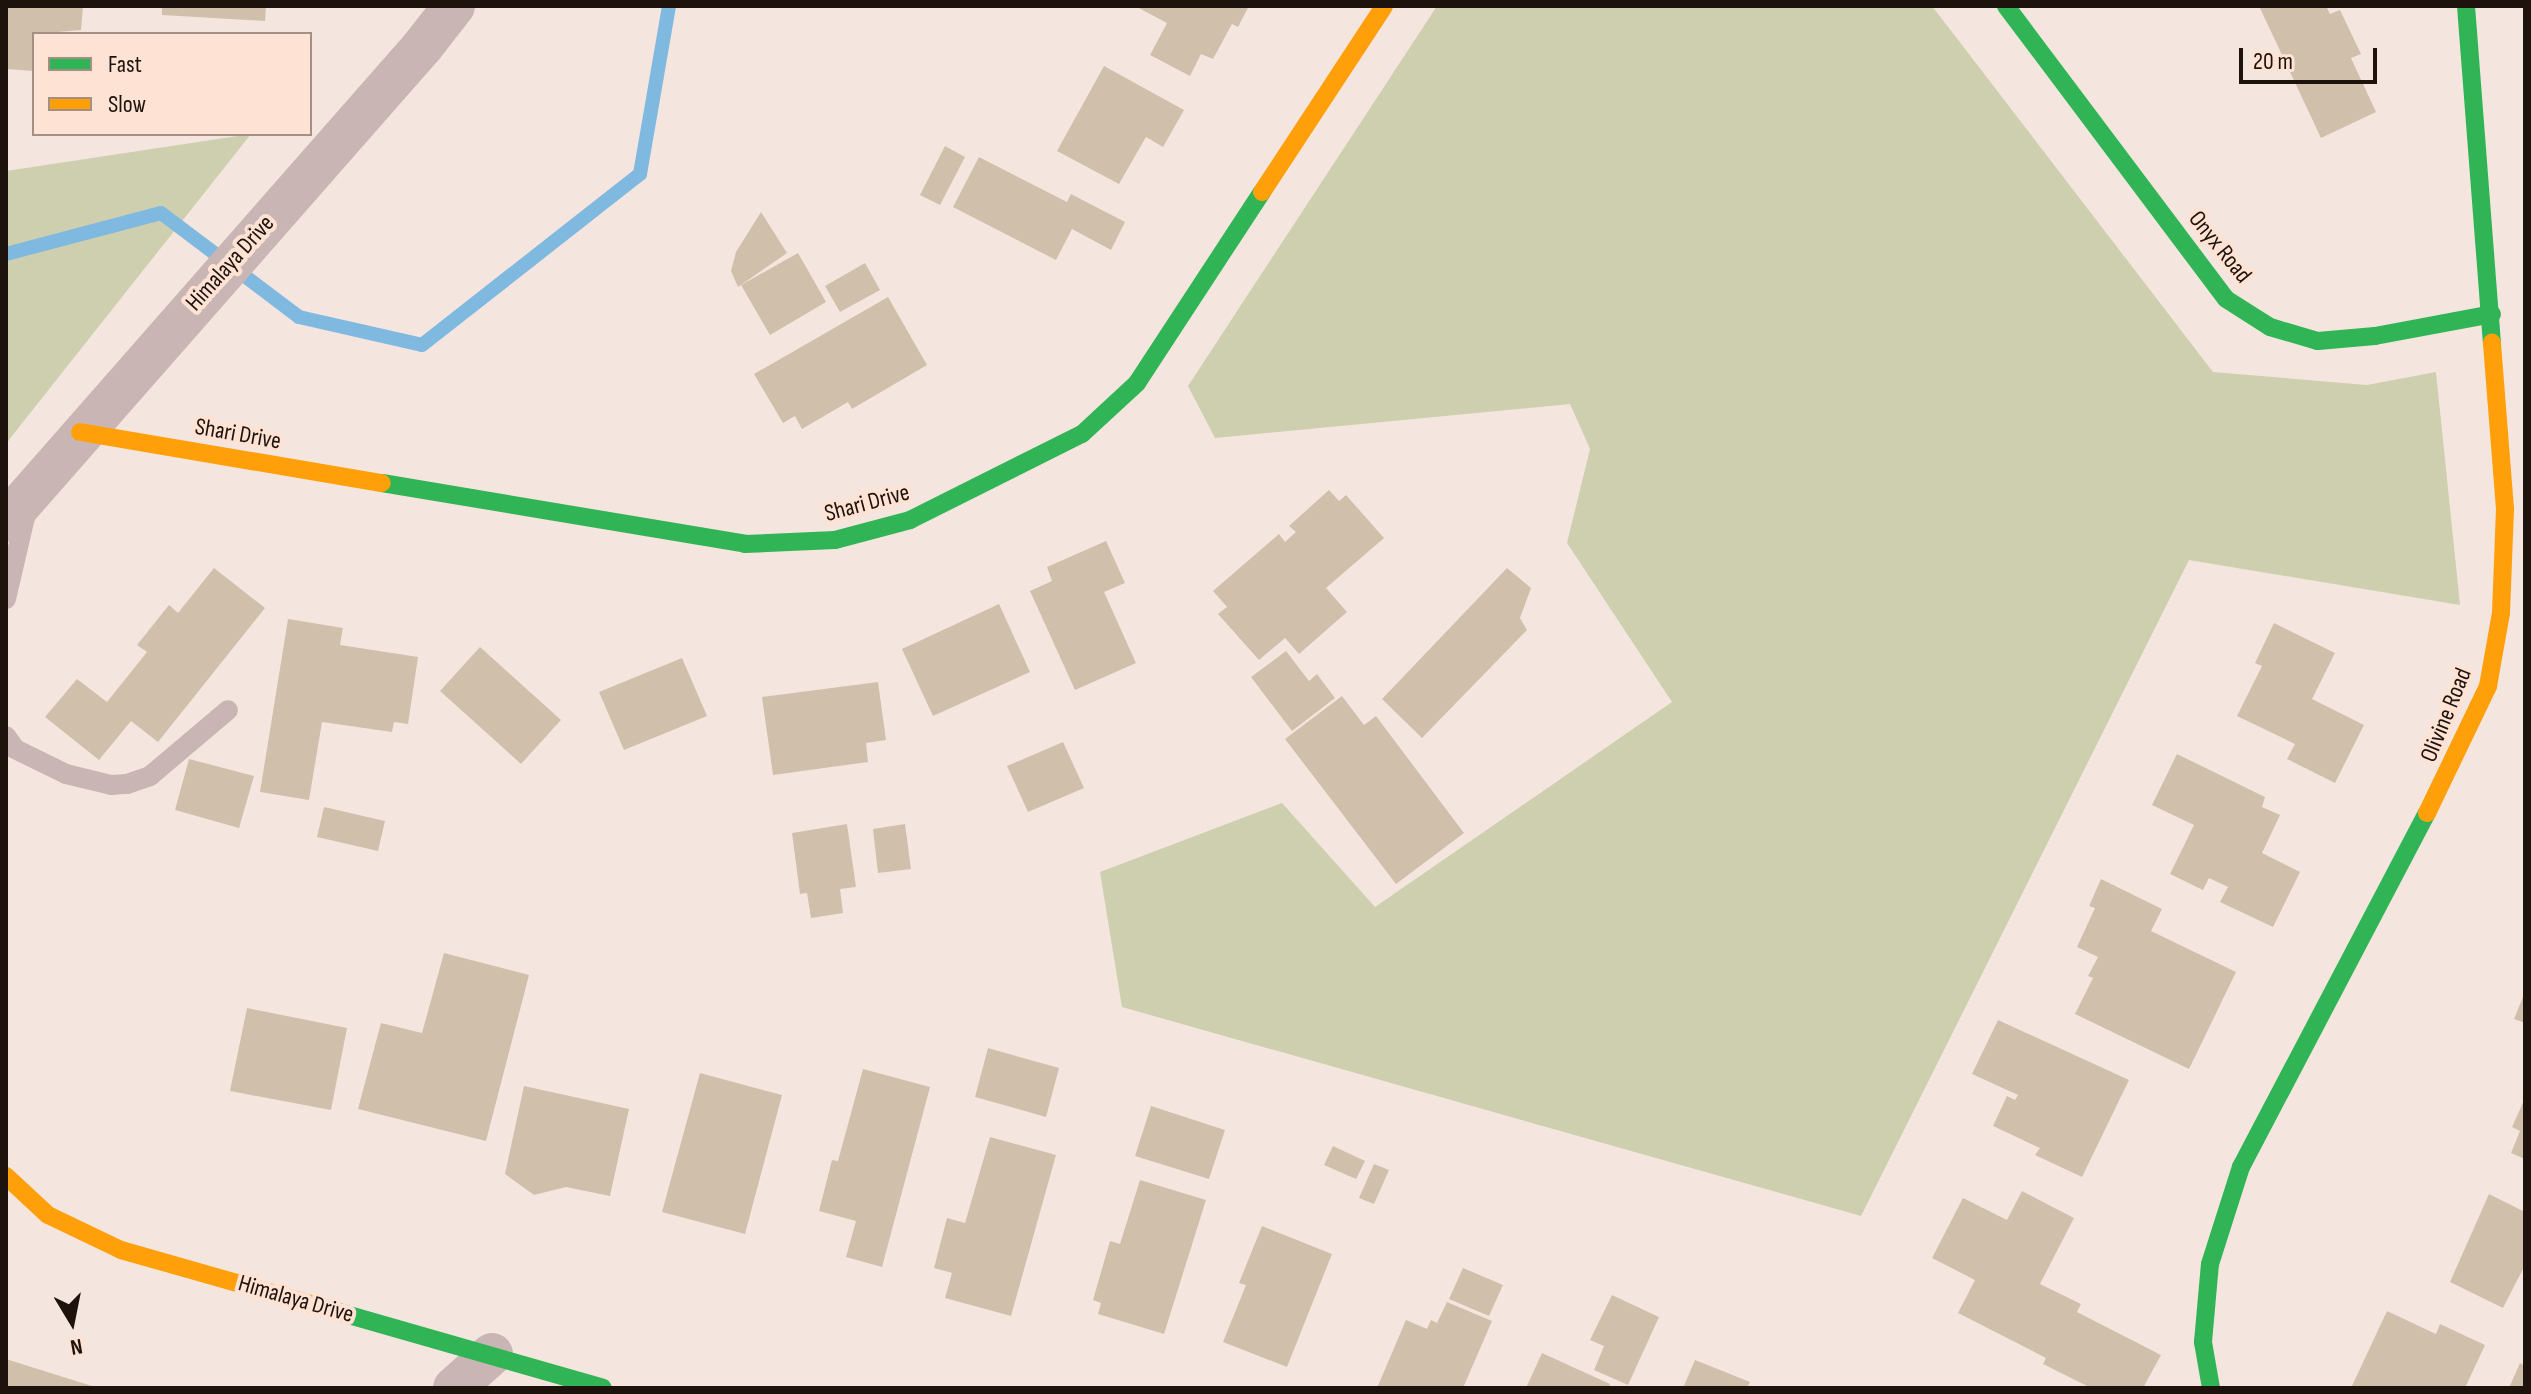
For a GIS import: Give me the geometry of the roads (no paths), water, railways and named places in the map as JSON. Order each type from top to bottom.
[{"type":"street","name":"Himalaya Drive","points":[[19,505],[80,432],[422,47],[454,6]]},
{"type":"street","name":"Shari Drive","points":[[80,432],[745,544],[835,540],[910,520],[1082,434],[1137,383],[1384,6]]},
{"type":"street","name":"Onyx Road","points":[[2006,6],[2226,299],[2270,327],[2318,341],[2375,336],[2492,314]]},
{"type":"street","name":"Olivine Road","points":[[2211,1388],[2203,1342],[2210,1264],[2241,1167],[2456,758],[2488,686],[2501,613],[2505,509],[2466,6]]},
{"type":"street","name":"Himalaya Drive","points":[[6,1176],[48,1215],[121,1250],[603,1388]]},
{"type":"street","points":[[454,1388],[492,1354]]},
{"type":"lane","points":[[6,599],[19,505]]},
{"type":"lane","points":[[6,736],[15,749],[66,774],[111,785],[127,784],[150,776],[228,710]]},
{"type":"waterway","points":[[6,254],[161,213],[299,317],[422,345],[640,174],[669,6]]}]
